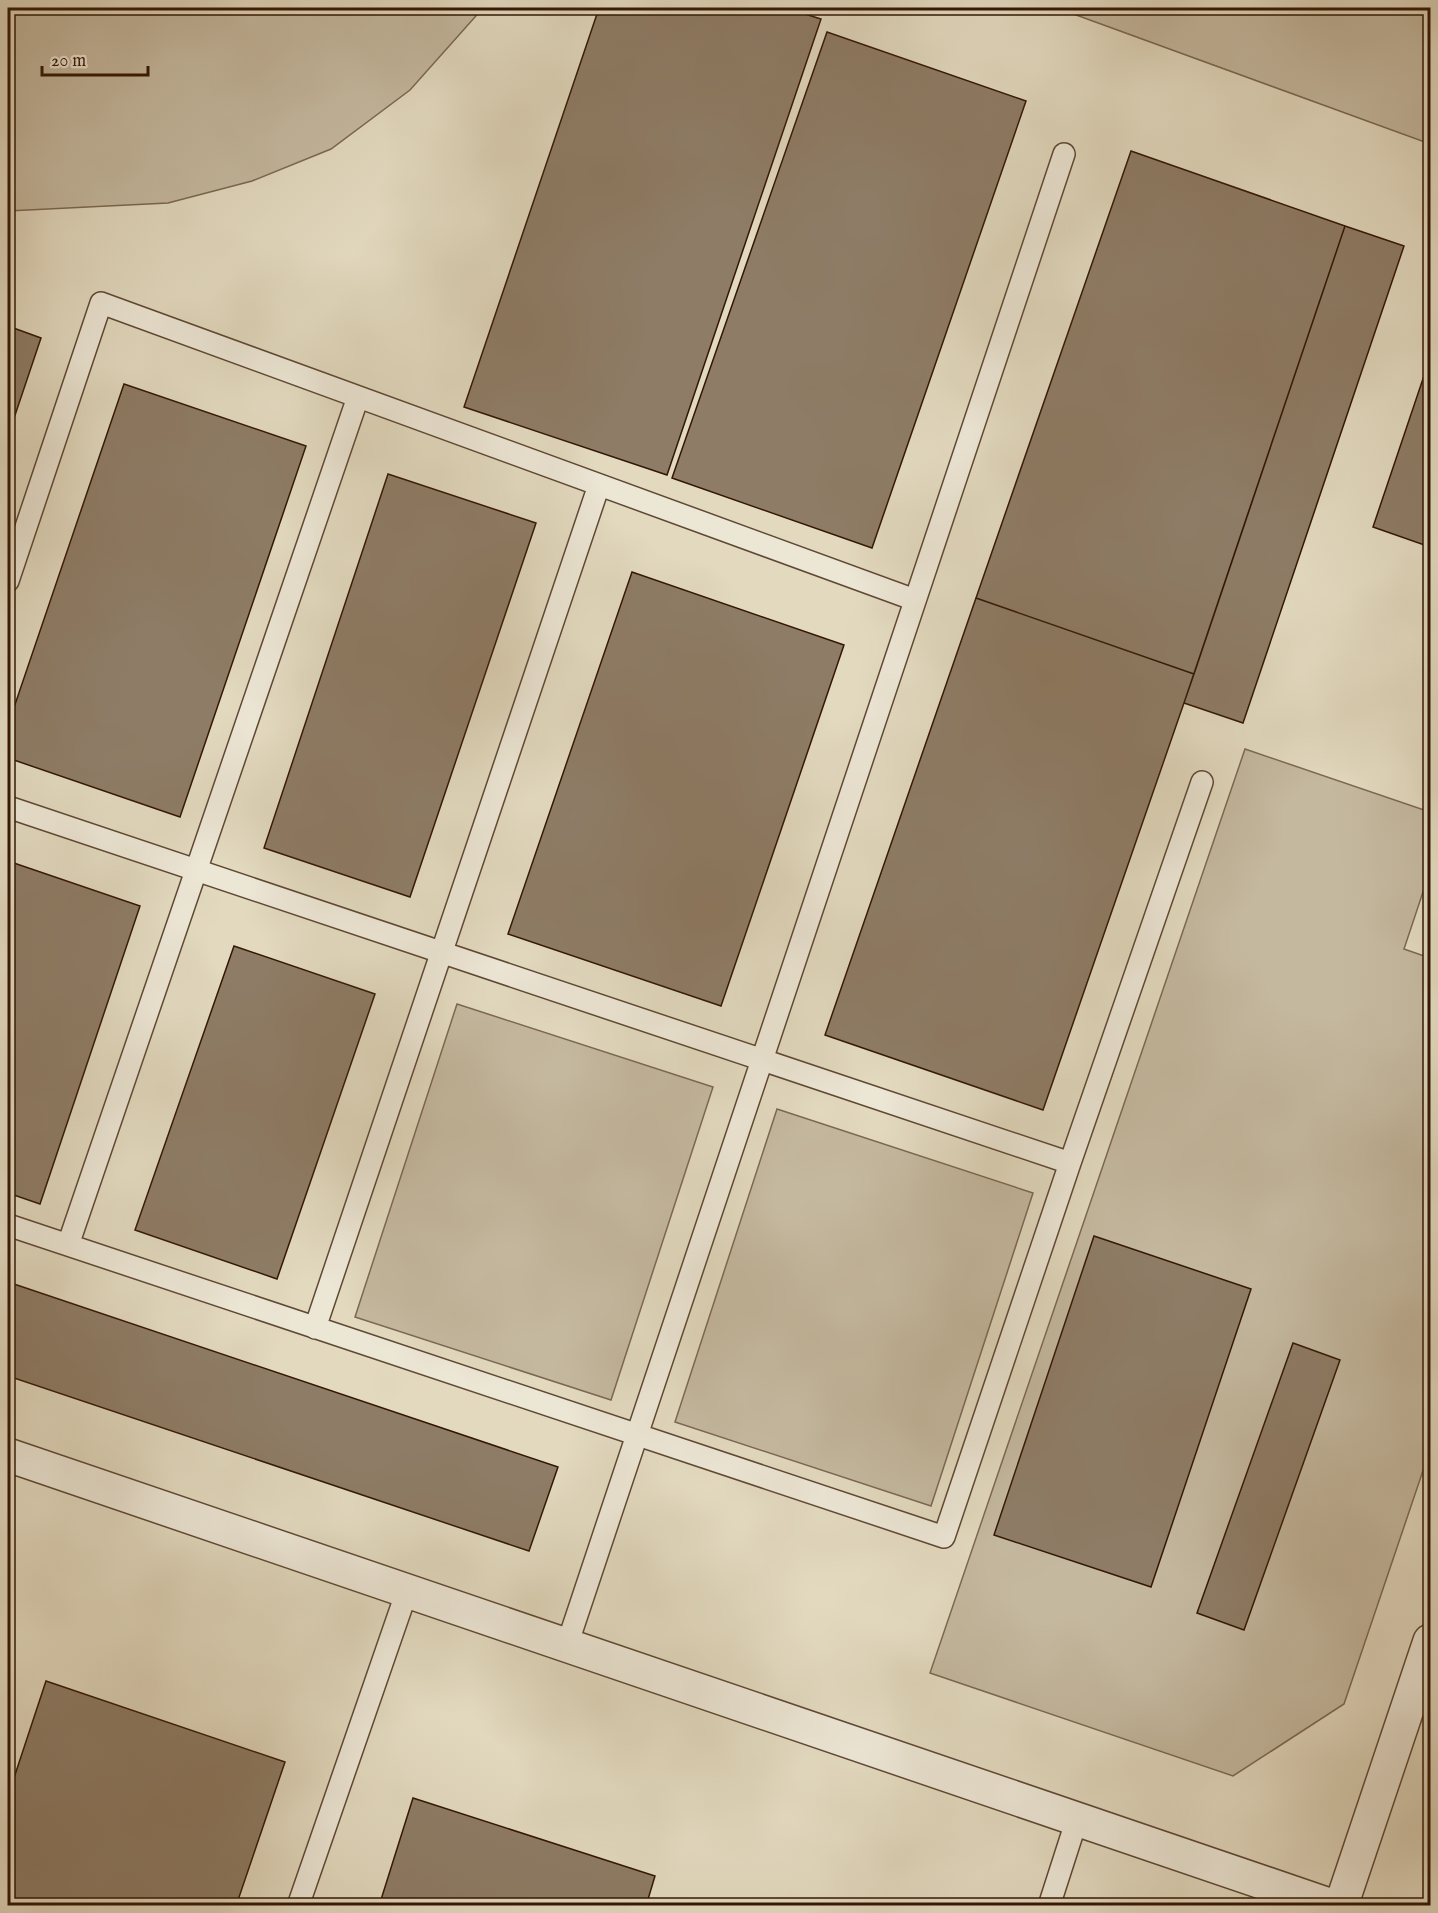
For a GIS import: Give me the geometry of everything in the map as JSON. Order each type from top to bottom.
[{"type":"street","points":[[8,1455],[1332,1905]]},
{"type":"street","points":[[1341,1905],[1431,1641]]},
{"type":"lane","points":[[567,1645],[1064,154]]},
{"type":"lane","points":[[8,581],[101,303],[915,600]]},
{"type":"lane","points":[[68,1245],[358,397]]},
{"type":"lane","points":[[315,1328],[599,485]]},
{"type":"lane","points":[[8,1225],[944,1537],[1202,782]]},
{"type":"lane","points":[[8,807],[1070,1163]]},
{"type":"lane","points":[[298,1905],[406,1591]]},
{"type":"lane","points":[[1049,1905],[1077,1819]]},
{"type":"shaded area","points":[[8,8],[483,8],[410,90],[331,149],[252,181],[168,203],[8,211]]},
{"type":"shaded area","points":[[1057,8],[1430,8],[1430,144]]},
{"type":"shaded area","points":[[1245,749],[1430,812],[1430,871],[1404,949],[1430,958],[1430,1450],[1344,1704],[1233,1776],[930,1673]]},
{"type":"shaded area","points":[[457,1004],[713,1087],[611,1400],[355,1317]]},
{"type":"shaded area","points":[[777,1109],[1033,1193],[931,1506],[675,1422]]},
{"type":"building","points":[[599,8],[786,8],[821,19],[667,475],[464,407]]},
{"type":"building","points":[[827,32],[1026,101],[872,548],[672,478]]},
{"type":"building","points":[[1131,151],[1345,226],[1194,674],[976,598]]},
{"type":"building","points":[[1345,226],[1404,246],[1243,723],[1184,703]]},
{"type":"building","points":[[8,326],[41,338],[8,436]]},
{"type":"building","points":[[1430,358],[1430,547],[1373,527]]},
{"type":"building","points":[[124,384],[306,446],[180,817],[8,758],[8,725]]},
{"type":"building","points":[[388,474],[536,523],[410,897],[264,848]]},
{"type":"building","points":[[632,572],[844,645],[721,1006],[508,934]]},
{"type":"building","points":[[976,598],[1194,674],[1043,1110],[825,1035]]},
{"type":"building","points":[[8,861],[140,906],[40,1204],[8,1193]]},
{"type":"building","points":[[234,946],[375,994],[277,1279],[135,1230]]},
{"type":"building","points":[[1094,1236],[1251,1289],[1151,1587],[994,1535]]},
{"type":"building","points":[[8,1282],[558,1467],[529,1551],[8,1376]]},
{"type":"building","points":[[1293,1343],[1340,1360],[1244,1630],[1197,1613]]},
{"type":"building","points":[[46,1681],[285,1762],[236,1906],[8,1906],[8,1796]]},
{"type":"building","points":[[413,1798],[655,1876],[646,1906],[379,1906]]}]
